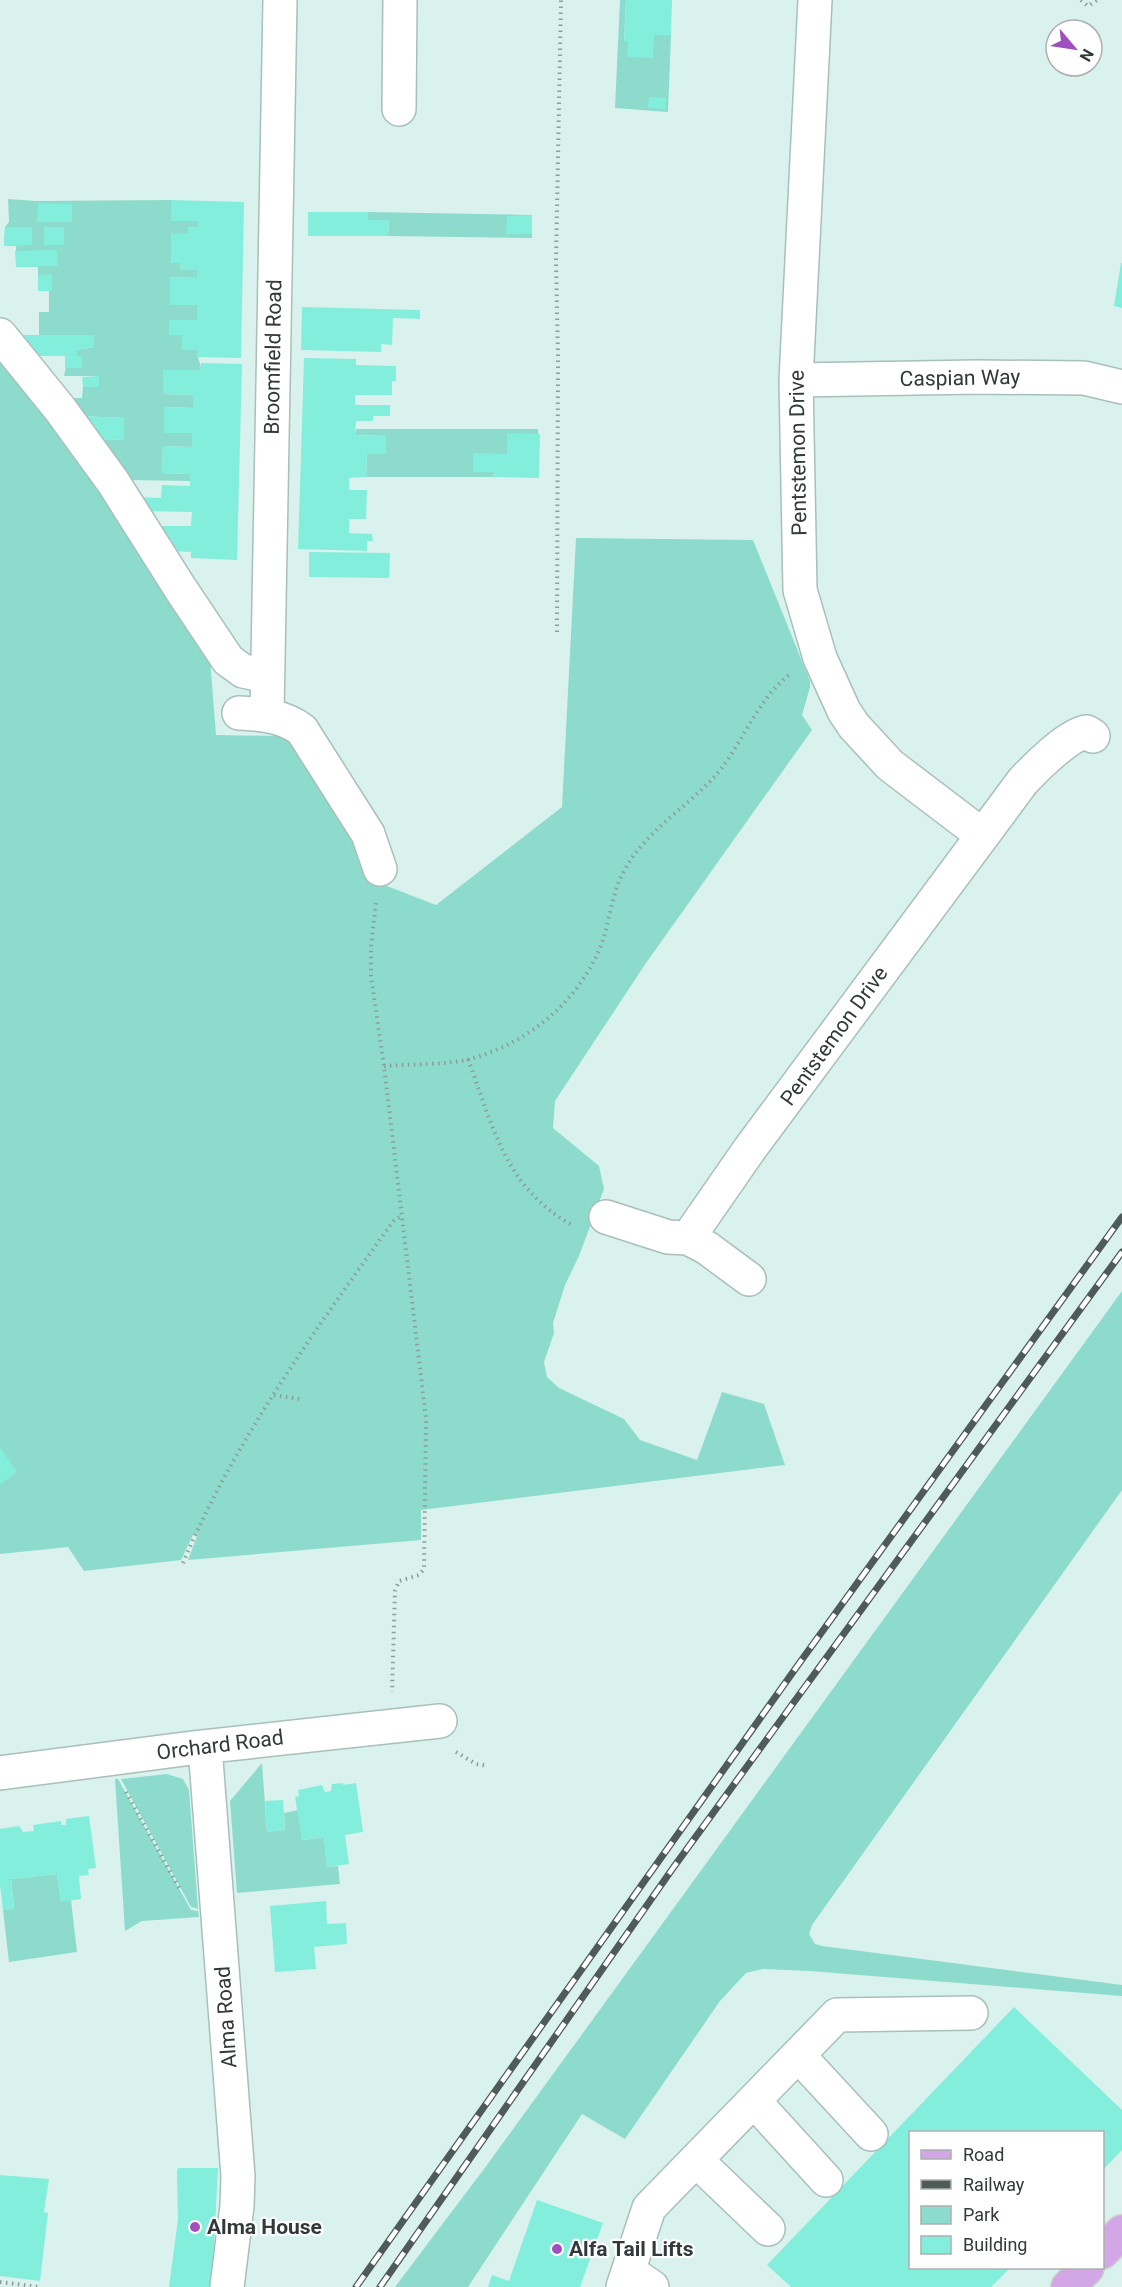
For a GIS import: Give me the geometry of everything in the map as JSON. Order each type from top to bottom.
[{"type":"main road","points":[[1104,2250],[1122,2232]]},
{"type":"main road","points":[[1068,2287],[1086,2269]]},
{"type":"street","name":"Broomfield Road","points":[[280,0],[267,676],[253,714],[296,725],[306,734],[368,834],[380,869]]},
{"type":"street","points":[[399,109],[400,0]]},
{"type":"street","name":"Pentstemon Drive","points":[[815,0],[796,380],[800,590],[810,632],[820,658],[844,711],[867,743],[890,765],[982,835]]},
{"type":"street","points":[[0,335],[60,410],[113,482],[228,660],[243,671],[267,676]]},
{"type":"street","name":"Caspian Way","points":[[796,380],[1084,378],[1122,387]]},
{"type":"street","name":"Pentstemon Drive","points":[[688,1238],[749,1150],[1023,781],[1041,761],[1078,734],[1087,732],[1093,736]]},
{"type":"street","points":[[593,1223],[668,1237],[688,1238],[707,1248],[749,1279]]},
{"type":"street","name":"Orchard Road","points":[[0,1773],[205,1747],[446,1735]]},
{"type":"street","name":"Alma Road","points":[[205,1747],[238,2176],[237,2206],[226,2287]]},
{"type":"street","points":[[635,2282],[649,2208],[837,2015],[971,2013]]},
{"type":"street","points":[[798,2055],[871,2134]]},
{"type":"street","points":[[754,2101],[826,2180]]},
{"type":"street","points":[[696,2160],[768,2229]]},
{"type":"path","points":[[557,632],[556,263],[561,0]]},
{"type":"path","points":[[1081,0],[1088,6],[1097,0]]},
{"type":"path","points":[[384,1066],[468,1059],[518,1039],[534,1030],[557,1011],[578,989],[594,963],[619,881],[632,858],[673,814],[714,776],[780,683],[797,669],[820,658]]},
{"type":"path","points":[[380,869],[370,961],[426,1419],[424,1569],[419,1575],[399,1581],[394,1591],[392,1696],[385,1698]]},
{"type":"path","points":[[468,1059],[494,1130],[510,1167],[518,1179],[539,1202],[593,1223]]},
{"type":"path","points":[[183,1563],[208,1506],[274,1395],[334,1304],[394,1220],[402,1216]]},
{"type":"path","points":[[274,1395],[300,1399]]},
{"type":"path","points":[[446,1735],[476,1764],[488,1766]]},
{"type":"path","points":[[120,1783],[180,1888]]},
{"type":"path","points":[[0,2282],[39,2287]]},
{"type":"green space","points":[[620,0],[626,0],[624,40],[628,41],[628,57],[654,35],[671,35],[668,112],[615,108]]},
{"type":"green space","points":[[8,199],[36,201],[171,200],[171,221],[198,221],[198,228],[189,227],[188,234],[171,234],[171,263],[181,263],[180,270],[197,270],[197,278],[170,277],[170,304],[197,305],[197,320],[169,320],[169,334],[182,335],[182,350],[197,350],[201,370],[163,370],[163,394],[193,395],[193,408],[164,407],[164,432],[192,433],[192,447],[163,446],[162,473],[190,474],[190,481],[127,480],[98,439],[124,440],[124,418],[80,416],[66,398],[82,398],[83,387],[99,386],[99,376],[64,376],[66,367],[82,367],[82,356],[77,356],[77,350],[94,347],[94,335],[39,335],[39,312],[49,312],[49,291],[38,291],[38,267],[16,267],[16,246],[4,246],[5,227],[9,222]]},
{"type":"green space","points":[[368,212],[532,215],[532,238],[388,236],[389,221],[368,220]]},
{"type":"green space","points":[[0,354],[73,444],[210,658],[216,735],[279,736],[293,745],[373,868],[374,881],[436,905],[562,807],[576,538],[753,540],[810,681],[802,715],[812,730],[646,963],[555,1101],[553,1128],[599,1166],[604,1189],[579,1256],[565,1285],[553,1323],[554,1333],[544,1362],[547,1377],[559,1388],[624,1419],[640,1440],[697,1460],[722,1392],[764,1404],[785,1465],[421,1510],[421,1540],[188,1560],[198,1534],[193,1535],[181,1560],[84,1571],[68,1547],[0,1554]]},
{"type":"green space","points":[[356,429],[538,429],[539,455],[473,472],[493,472],[493,477],[366,477],[367,454],[386,453],[386,436],[355,435]]},
{"type":"green space","points":[[1122,1291],[1122,1490],[812,1925],[809,1934],[815,1944],[822,1946],[1122,1985],[1122,1996],[810,1971],[763,1969],[746,1973],[720,2001],[625,2139],[582,2114],[468,2287],[395,2287],[487,2165]]},
{"type":"green space","points":[[262,1763],[267,1832],[285,1830],[284,1813],[298,1810],[302,1840],[324,1837],[327,1867],[338,1866],[340,1884],[237,1893],[230,1801]]},
{"type":"green space","points":[[167,1774],[183,1779],[189,1790],[198,1909],[191,1907],[121,1779]]},
{"type":"green space","points":[[115,1779],[118,1779],[191,1910],[198,1911],[199,1917],[142,1921],[125,1931]]},
{"type":"green space","points":[[57,1874],[61,1901],[71,1900],[77,1952],[9,1962],[3,1910],[14,1908],[11,1879]]},
{"type":"building","points":[[626,0],[672,0],[671,35],[654,35],[653,58],[627,57],[628,41],[624,41]]},
{"type":"building","points":[[649,97],[666,98],[665,109],[648,108]]},
{"type":"building","points":[[171,200],[244,202],[241,358],[197,357],[197,350],[182,350],[182,335],[169,335],[169,320],[197,320],[197,305],[170,305],[170,277],[197,278],[197,270],[180,270],[181,263],[171,263],[171,233],[188,234],[188,227],[198,228],[198,221],[171,221]]},
{"type":"building","points":[[38,203],[72,204],[72,222],[37,222]]},
{"type":"building","points":[[308,212],[368,212],[368,220],[389,220],[388,236],[308,236]]},
{"type":"building","points":[[532,215],[532,234],[506,234],[507,216]]},
{"type":"building","points":[[5,227],[32,227],[32,245],[4,246]]},
{"type":"building","points":[[44,227],[64,227],[64,245],[44,245]]},
{"type":"building","points":[[57,250],[58,266],[16,267],[15,251]]},
{"type":"building","points":[[1122,263],[1122,308],[1114,306]]},
{"type":"building","points":[[52,274],[52,291],[38,291],[38,275]]},
{"type":"building","points":[[302,307],[420,310],[420,319],[393,318],[392,345],[381,344],[381,352],[301,350]]},
{"type":"building","points":[[17,335],[94,335],[94,347],[77,350],[77,356],[82,356],[82,368],[65,368],[65,356],[33,356]]},
{"type":"building","points":[[304,358],[356,359],[356,365],[396,366],[396,381],[392,381],[392,395],[355,395],[355,405],[390,405],[390,416],[373,416],[373,421],[356,421],[355,435],[386,436],[386,454],[367,454],[366,477],[349,478],[349,490],[367,490],[366,519],[349,519],[349,533],[372,534],[373,541],[367,541],[367,551],[298,549]]},
{"type":"building","points":[[201,363],[242,364],[237,560],[191,558],[191,552],[171,551],[172,540],[162,540],[155,526],[191,526],[192,512],[143,511],[137,497],[161,498],[162,485],[190,486],[190,474],[162,473],[163,446],[192,447],[192,433],[164,433],[164,407],[193,408],[193,395],[163,394],[163,370],[201,370]]},
{"type":"building","points":[[99,376],[99,387],[83,387],[82,377]]},
{"type":"building","points":[[80,416],[124,418],[124,440],[98,439]]},
{"type":"building","points":[[507,433],[540,434],[539,478],[493,477],[493,472],[473,472],[473,453],[507,454]]},
{"type":"building","points":[[309,552],[390,553],[389,578],[309,577]]},
{"type":"building","points":[[0,1447],[17,1472],[0,1484]]},
{"type":"building","points":[[343,1783],[343,1785],[356,1783],[363,1832],[345,1835],[349,1864],[327,1867],[324,1837],[302,1840],[295,1797],[299,1796],[298,1790],[322,1785],[325,1792],[331,1791],[332,1784]]},
{"type":"building","points":[[283,1800],[285,1830],[267,1832],[265,1801]]},
{"type":"building","points":[[89,1816],[96,1868],[88,1869],[89,1875],[79,1876],[81,1899],[61,1902],[57,1874],[11,1879],[14,1909],[3,1910],[0,1885],[0,1829],[19,1826],[23,1832],[34,1831],[33,1825],[61,1821],[61,1825],[66,1825],[66,1819]]},
{"type":"building","points":[[326,1901],[327,1924],[346,1923],[347,1944],[314,1947],[316,1969],[275,1972],[270,1906]]},
{"type":"building","points":[[1014,2007],[1122,2110],[1122,2150],[1104,2169],[1104,2131],[909,2131],[909,2269],[1009,2269],[991,2287],[791,2287],[767,2265]]},
{"type":"building","name":"Alma House","points":[[178,2168],[218,2168],[210,2287],[169,2287],[178,2219]]},
{"type":"building","points":[[0,2175],[49,2179],[44,2212],[48,2213],[40,2281],[0,2276]]},
{"type":"building","name":"Alfa Tail Lifts","points":[[537,2200],[603,2223],[580,2287],[488,2287],[492,2275],[509,2281]]},
{"type":"railway","points":[[356,2287],[798,1665],[1122,1217]]},
{"type":"railway","points":[[380,2287],[673,1868],[1122,1252]]},
{"type":"place","name":"Alma House","points":[[195,2227]]},
{"type":"place","name":"Alfa Tail Lifts","points":[[557,2249]]}]
